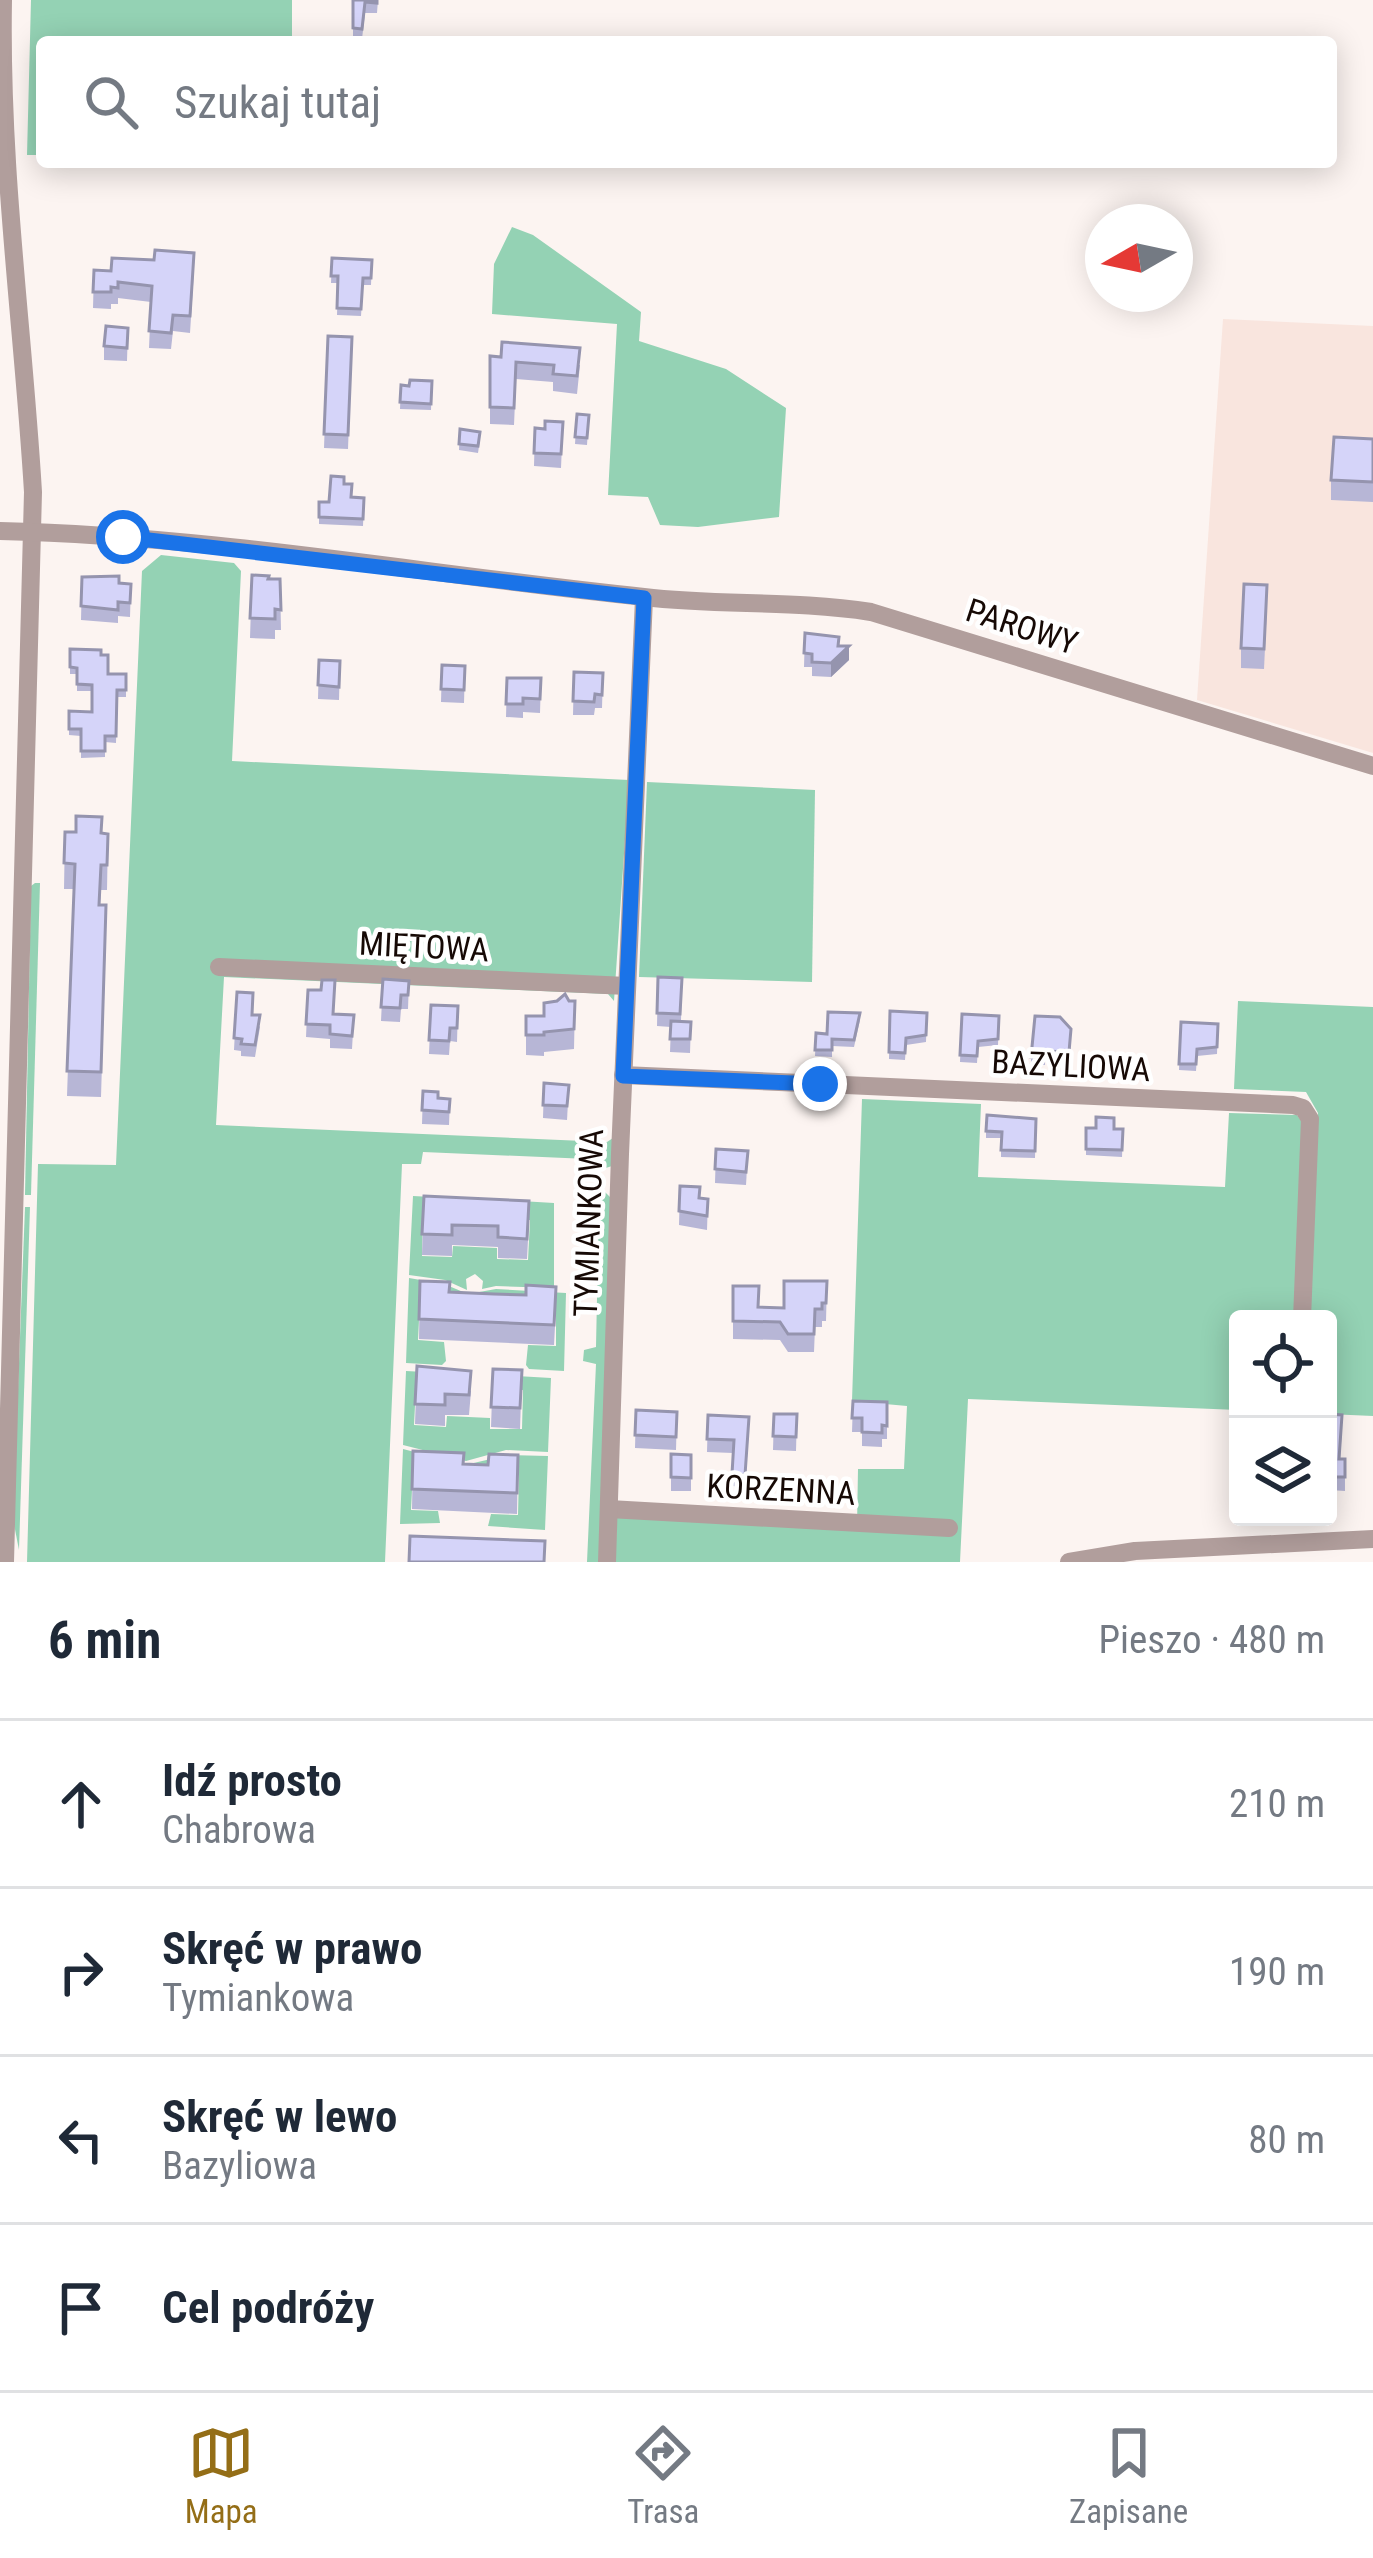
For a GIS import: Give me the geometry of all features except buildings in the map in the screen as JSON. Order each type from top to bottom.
[{"type":"street","points":[[3,0],[2,174],[28,406],[32,532],[5,1562]]},
{"type":"street","name":"PAROWY","points":[[0,531],[123,537],[644,598],[823,604],[871,611],[1373,766]]},
{"type":"street","name":"TYMIANKOWA","points":[[608,1562],[644,598]]},
{"type":"street","name":"MIĘTOWA","points":[[219,968],[627,986]]},
{"type":"street","name":"BAZYLIOWA","points":[[623,1076],[1303,1108],[1310,1119],[1302,1310]]},
{"type":"street","name":"KORZENNA","points":[[609,1510],[949,1528]]},
{"type":"street","points":[[1069,1562],[1136,1551],[1373,1539]]},
{"type":"shaded area","points":[[1223,319],[1373,326],[1373,753],[1197,700]]},
{"type":"green space","points":[[31,0],[292,0],[292,36],[36,36],[36,155],[27,155]]},
{"type":"green space","points":[[512,227],[533,235],[641,312],[639,341],[726,369],[786,408],[779,517],[698,527],[660,525],[648,497],[608,495],[617,324],[492,314],[494,264]]},
{"type":"green space","points":[[161,555],[234,563],[241,571],[232,761],[629,780],[614,1001],[608,994],[224,977],[216,1125],[607,1142],[613,1138],[612,1166],[590,1173],[588,1159],[423,1152],[421,1164],[402,1164],[385,1562],[27,1562],[38,1164],[116,1165],[142,571]]},
{"type":"green space","points":[[647,782],[815,790],[812,982],[639,977]]},
{"type":"green space","points":[[40,883],[31,1195],[25,1195],[31,886]]},
{"type":"green space","points":[[1238,1001],[1373,1007],[1373,1416],[1337,1414],[1337,1310],[1307,1310],[1318,1113],[1306,1092],[1234,1089]]},
{"type":"green space","points":[[862,1099],[981,1104],[978,1177],[1225,1187],[1229,1113],[1297,1115],[1305,1126],[1295,1310],[1229,1310],[1229,1410],[968,1399],[960,1562],[615,1562],[617,1515],[857,1527],[858,1469],[904,1469],[907,1406],[852,1401]]},
{"type":"green space","points":[[600,1187],[611,1198],[601,1562],[587,1562],[596,1364],[583,1361],[584,1350],[596,1347],[599,1201],[587,1199]]},
{"type":"green space","points":[[413,1196],[451,1198],[423,1216],[422,1256],[452,1257],[453,1246],[497,1248],[497,1259],[528,1260],[530,1220],[504,1219],[505,1200],[554,1203],[554,1288],[482,1289],[483,1281],[475,1274],[466,1279],[467,1290],[445,1280],[409,1275]]},
{"type":"green space","points":[[25,1207],[30,1207],[19,1550],[13,1519]]},
{"type":"green space","points":[[409,1278],[468,1294],[496,1289],[566,1293],[564,1371],[526,1365],[528,1345],[556,1346],[556,1306],[420,1300],[418,1340],[444,1342],[446,1361],[442,1365],[406,1363]]},
{"type":"green space","points":[[406,1371],[444,1373],[445,1386],[416,1386],[414,1425],[446,1427],[447,1416],[490,1418],[490,1429],[522,1429],[523,1390],[494,1388],[497,1375],[551,1378],[548,1452],[506,1450],[466,1461],[403,1445]]},
{"type":"green space","points":[[403,1449],[465,1465],[508,1455],[548,1456],[545,1530],[488,1526],[491,1514],[518,1515],[519,1474],[413,1470],[411,1510],[438,1511],[440,1523],[400,1524]]},
{"type":"route","points":[[123,537],[644,598],[623,1076],[820,1084]]}]
